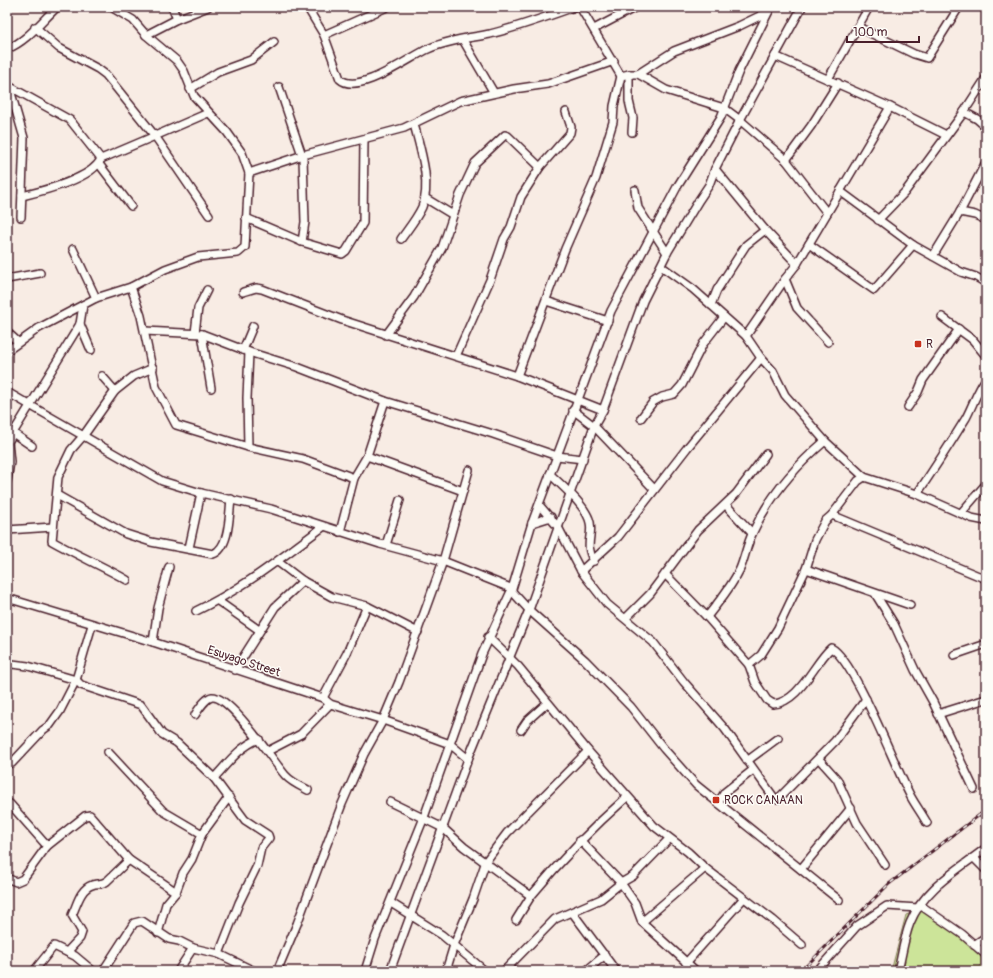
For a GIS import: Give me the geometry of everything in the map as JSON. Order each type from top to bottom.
[{"type":"street","points":[[7,49],[23,41],[35,27],[57,7]]},
{"type":"street","points":[[7,351],[39,328],[96,298],[131,287],[165,269],[198,258],[238,253],[243,250],[245,246],[249,173],[245,159],[236,144],[208,114],[190,89],[184,71],[177,61],[146,35],[133,20],[111,7]]},
{"type":"street","points":[[172,7],[177,19]]},
{"type":"street","points":[[146,35],[177,19],[208,7]]},
{"type":"street","points":[[307,7],[324,35],[340,79],[351,83],[366,81],[381,75],[435,46],[516,27],[574,7]]},
{"type":"street","points":[[324,35],[370,10],[387,7]]},
{"type":"street","points":[[580,7],[614,61],[625,75],[629,101],[634,118],[632,132]]},
{"type":"street","points":[[594,29],[636,7]]},
{"type":"street","points":[[390,971],[411,918],[441,828],[529,610],[594,426],[603,410],[639,310],[667,253],[709,185],[715,169],[740,120],[802,7]]},
{"type":"street","points":[[828,78],[869,7]]},
{"type":"street","points":[[858,27],[914,54],[927,58],[958,7]]},
{"type":"street","points":[[625,75],[638,74],[674,51],[739,26],[770,10]]},
{"type":"street","points":[[365,971],[375,939],[423,820],[488,638],[512,589],[532,523],[540,506],[573,410],[608,321],[677,187],[718,122],[739,71],[770,10]]},
{"type":"street","points":[[35,27],[58,48],[98,68],[106,75],[155,136],[208,215]]},
{"type":"street","points":[[463,40],[494,93]]},
{"type":"street","points":[[190,89],[218,72],[251,60],[274,42]]},
{"type":"street","points":[[775,56],[828,78],[946,135]]},
{"type":"street","points":[[249,173],[303,155],[364,140],[414,124],[453,103],[494,93],[548,84],[614,61]]},
{"type":"street","points":[[638,74],[666,90],[724,108],[786,160],[827,213]]},
{"type":"street","points":[[517,376],[564,250],[596,178],[613,122],[614,106],[625,75]]},
{"type":"street","points":[[878,220],[906,192],[964,112],[986,78]]},
{"type":"street","points":[[786,160],[811,126],[838,83]]},
{"type":"street","points":[[8,86],[70,120],[131,206]]},
{"type":"street","points":[[8,86],[23,133],[21,217]]},
{"type":"street","points":[[279,87],[303,155],[305,222],[302,242]]},
{"type":"street","points":[[746,336],[810,244],[890,107]]},
{"type":"street","points":[[456,356],[490,280],[504,239],[511,226],[521,197],[540,167],[570,133],[571,127],[566,112]]},
{"type":"street","points":[[964,112],[977,119],[986,128]]},
{"type":"street","points":[[22,196],[65,183],[100,162],[155,136],[208,114]]},
{"type":"street","points":[[401,239],[422,208],[425,198],[425,172],[414,124]]},
{"type":"street","points":[[386,335],[414,297],[442,248],[449,232],[453,215],[468,175],[475,163],[505,135],[508,136],[540,167]]},
{"type":"street","points":[[246,218],[302,242],[342,254],[346,251],[362,226],[364,140]]},
{"type":"street","points":[[933,256],[960,212],[986,162]]},
{"type":"street","points":[[715,169],[765,230],[797,264]]},
{"type":"street","points":[[978,176],[986,178]]},
{"type":"street","points":[[635,190],[638,208],[667,253]]},
{"type":"street","points":[[840,191],[913,245],[960,272],[976,277],[986,283]]},
{"type":"street","points":[[425,198],[453,215]]},
{"type":"street","points":[[960,212],[975,215],[986,220]]},
{"type":"street","points":[[711,305],[717,290],[746,245],[765,230]]},
{"type":"street","points":[[810,244],[874,290],[913,245]]},
{"type":"street","points":[[73,250],[96,298]]},
{"type":"street","points":[[661,266],[711,305],[746,336],[761,358],[773,371],[785,395],[825,441],[864,476],[917,494],[971,518],[986,521]]},
{"type":"street","points":[[7,279],[40,273]]},
{"type":"street","points":[[785,280],[797,308],[828,342]]},
{"type":"street","points":[[131,287],[145,331],[158,394],[176,425],[248,447],[303,459],[354,478]]},
{"type":"street","points":[[243,292],[256,288],[262,288],[342,320],[517,376],[603,410]]},
{"type":"street","points":[[207,290],[198,308],[199,333],[211,388]]},
{"type":"street","points":[[546,301],[608,321]]},
{"type":"street","points":[[7,481],[10,462],[8,442],[29,405],[80,324],[83,305]]},
{"type":"street","points":[[641,418],[653,402],[662,397],[674,394],[682,385],[703,344],[724,317]]},
{"type":"street","points":[[942,318],[973,340],[986,356]]},
{"type":"street","points":[[80,324],[91,350]]},
{"type":"street","points":[[248,447],[246,351],[253,326]]},
{"type":"street","points":[[908,407],[918,392],[923,380],[959,329]]},
{"type":"street","points":[[145,331],[199,333],[246,351],[297,367],[385,401],[500,436],[557,456],[583,459]]},
{"type":"street","points":[[7,332],[18,342]]},
{"type":"street","points":[[581,571],[594,561],[618,537],[654,489],[761,358]]},
{"type":"street","points":[[127,580],[99,564],[81,557],[52,541],[58,477],[71,450],[84,435],[115,391],[134,376],[153,368]]},
{"type":"street","points":[[102,376],[115,391]]},
{"type":"street","points":[[917,494],[952,441],[970,410],[979,388],[986,379]]},
{"type":"street","points":[[7,392],[162,480],[201,493],[271,509],[323,527],[443,561],[512,589],[529,610],[579,655],[631,707],[664,750],[696,785],[839,900]]},
{"type":"street","points":[[340,532],[354,478],[366,456],[385,401]]},
{"type":"street","points":[[573,410],[594,426],[654,489]]},
{"type":"street","points":[[13,433],[32,446]]},
{"type":"street","points":[[707,617],[724,598],[734,581],[745,556],[752,533],[769,506],[798,466],[825,441]]},
{"type":"street","points":[[626,618],[650,594],[693,536],[726,505],[766,454]]},
{"type":"street","points":[[366,456],[463,491]]},
{"type":"street","points":[[277,971],[297,924],[325,847],[364,754],[384,720],[418,632],[443,561],[469,470]]},
{"type":"street","points":[[550,474],[571,494],[589,518],[589,546],[590,554],[594,561]]},
{"type":"street","points":[[749,665],[761,654],[778,628],[806,568],[815,540],[825,521],[832,515],[858,481],[864,476]]},
{"type":"street","points":[[961,513],[986,484]]},
{"type":"street","points":[[189,548],[201,493]]},
{"type":"street","points":[[57,495],[126,534],[150,542],[189,548],[203,553],[213,554],[218,552],[228,531],[230,499]]},
{"type":"street","points":[[386,545],[400,500]]},
{"type":"street","points":[[726,505],[752,533]]},
{"type":"street","points":[[540,506],[551,517],[581,571],[607,604],[626,618],[653,642],[684,682],[725,729],[775,799],[778,799],[819,759],[835,741],[866,699]]},
{"type":"street","points":[[832,515],[986,579]]},
{"type":"street","points":[[532,523],[551,517]]},
{"type":"street","points":[[7,530],[53,527]]},
{"type":"street","points":[[196,611],[218,601],[278,562],[323,527]]},
{"type":"street","points":[[278,562],[303,581],[332,597],[366,606],[418,632]]},
{"type":"street","points":[[153,642],[158,608],[168,567]]},
{"type":"street","points":[[806,568],[910,605]]},
{"type":"street","points":[[665,574],[707,617],[749,665],[755,682],[767,700],[774,704],[783,703],[804,684],[831,648],[837,650],[866,699],[911,797],[926,823]]},
{"type":"street","points":[[235,670],[275,607],[303,581]]},
{"type":"street","points":[[876,594],[894,624],[914,670],[938,714],[974,789]]},
{"type":"street","name":"Esuyago Street","points":[[7,598],[92,625],[153,642],[324,698],[330,704],[384,720],[450,744],[468,759]]},
{"type":"street","points":[[218,601],[259,630]]},
{"type":"street","points":[[324,698],[346,653],[366,606]]},
{"type":"street","points":[[7,764],[12,763],[43,730],[50,725],[60,711],[76,680],[92,625]]},
{"type":"street","points":[[488,638],[510,657],[627,797],[654,826],[669,839],[688,852],[704,868],[743,899],[773,920],[802,946]]},
{"type":"street","points":[[954,655],[986,644]]},
{"type":"street","points":[[7,662],[28,666],[76,680],[81,685],[138,703],[162,734],[177,743],[214,778],[245,820],[268,835],[269,838],[261,848],[257,866],[239,903],[219,954]]},
{"type":"street","points":[[195,715],[208,699],[211,697],[216,698],[230,708],[251,728],[289,778],[308,790]]},
{"type":"street","points":[[938,714],[986,699]]},
{"type":"street","points":[[521,730],[527,721],[547,703]]},
{"type":"street","points":[[268,750],[300,734],[330,704]]},
{"type":"street","points":[[747,761],[778,738]]},
{"type":"street","points":[[214,778],[238,751],[259,739]]},
{"type":"street","points":[[446,971],[454,945],[474,899],[486,861],[507,833],[588,751]]},
{"type":"street","points":[[108,752],[162,810],[202,834]]},
{"type":"street","points":[[819,759],[837,778],[857,823],[885,865]]},
{"type":"street","points":[[718,803],[725,792],[753,770]]},
{"type":"street","points":[[158,933],[166,904],[176,892],[183,873],[192,860],[202,834],[229,797]]},
{"type":"street","points":[[516,920],[531,896],[580,840],[627,797]]},
{"type":"street","points":[[390,802],[441,828],[464,847],[486,861],[516,886],[531,896]]},
{"type":"street","points":[[10,804],[47,846]]},
{"type":"street","points":[[801,869],[851,808]]},
{"type":"street","points":[[7,878],[16,882],[23,878],[47,846],[85,816],[90,815],[129,860],[176,892]]},
{"type":"street","points":[[504,971],[548,925],[562,915],[601,899],[621,883],[633,876],[669,839]]},
{"type":"street","points":[[580,840],[621,883],[635,903],[642,922],[696,971]]},
{"type":"street","points":[[898,971],[908,929],[919,907],[940,883],[986,848]]},
{"type":"street","points":[[974,858],[986,870]]},
{"type":"street","points":[[67,952],[80,938],[82,932],[72,915],[82,893],[92,884],[104,884],[129,860]]},
{"type":"street","points":[[642,922],[704,868]]},
{"type":"street","points":[[686,963],[743,899]]},
{"type":"street","points":[[390,903],[454,945],[485,971]]},
{"type":"street","points":[[817,971],[858,926],[887,906],[919,907],[962,934],[986,955]]},
{"type":"street","points":[[572,912],[616,971]]},
{"type":"street","points":[[103,971],[134,923],[142,921],[169,940],[183,942],[192,948],[219,954],[244,968],[254,971]]},
{"type":"street","points":[[974,945],[986,937]]},
{"type":"street","points":[[34,971],[51,948],[57,947],[81,961],[92,971]]},
{"type":"street","points":[[178,971],[192,948]]},
{"type":"street","points":[[586,971],[605,955]]},
{"type":"green space","points":[[927,907],[986,958],[986,971],[891,971],[906,915]]},
{"type":"railway","points":[[801,971],[889,884],[986,810]]},
{"type":"place","name":"R","points":[[918,344]]},
{"type":"place","name":"ROCK CANAAN","points":[[716,800]]}]
